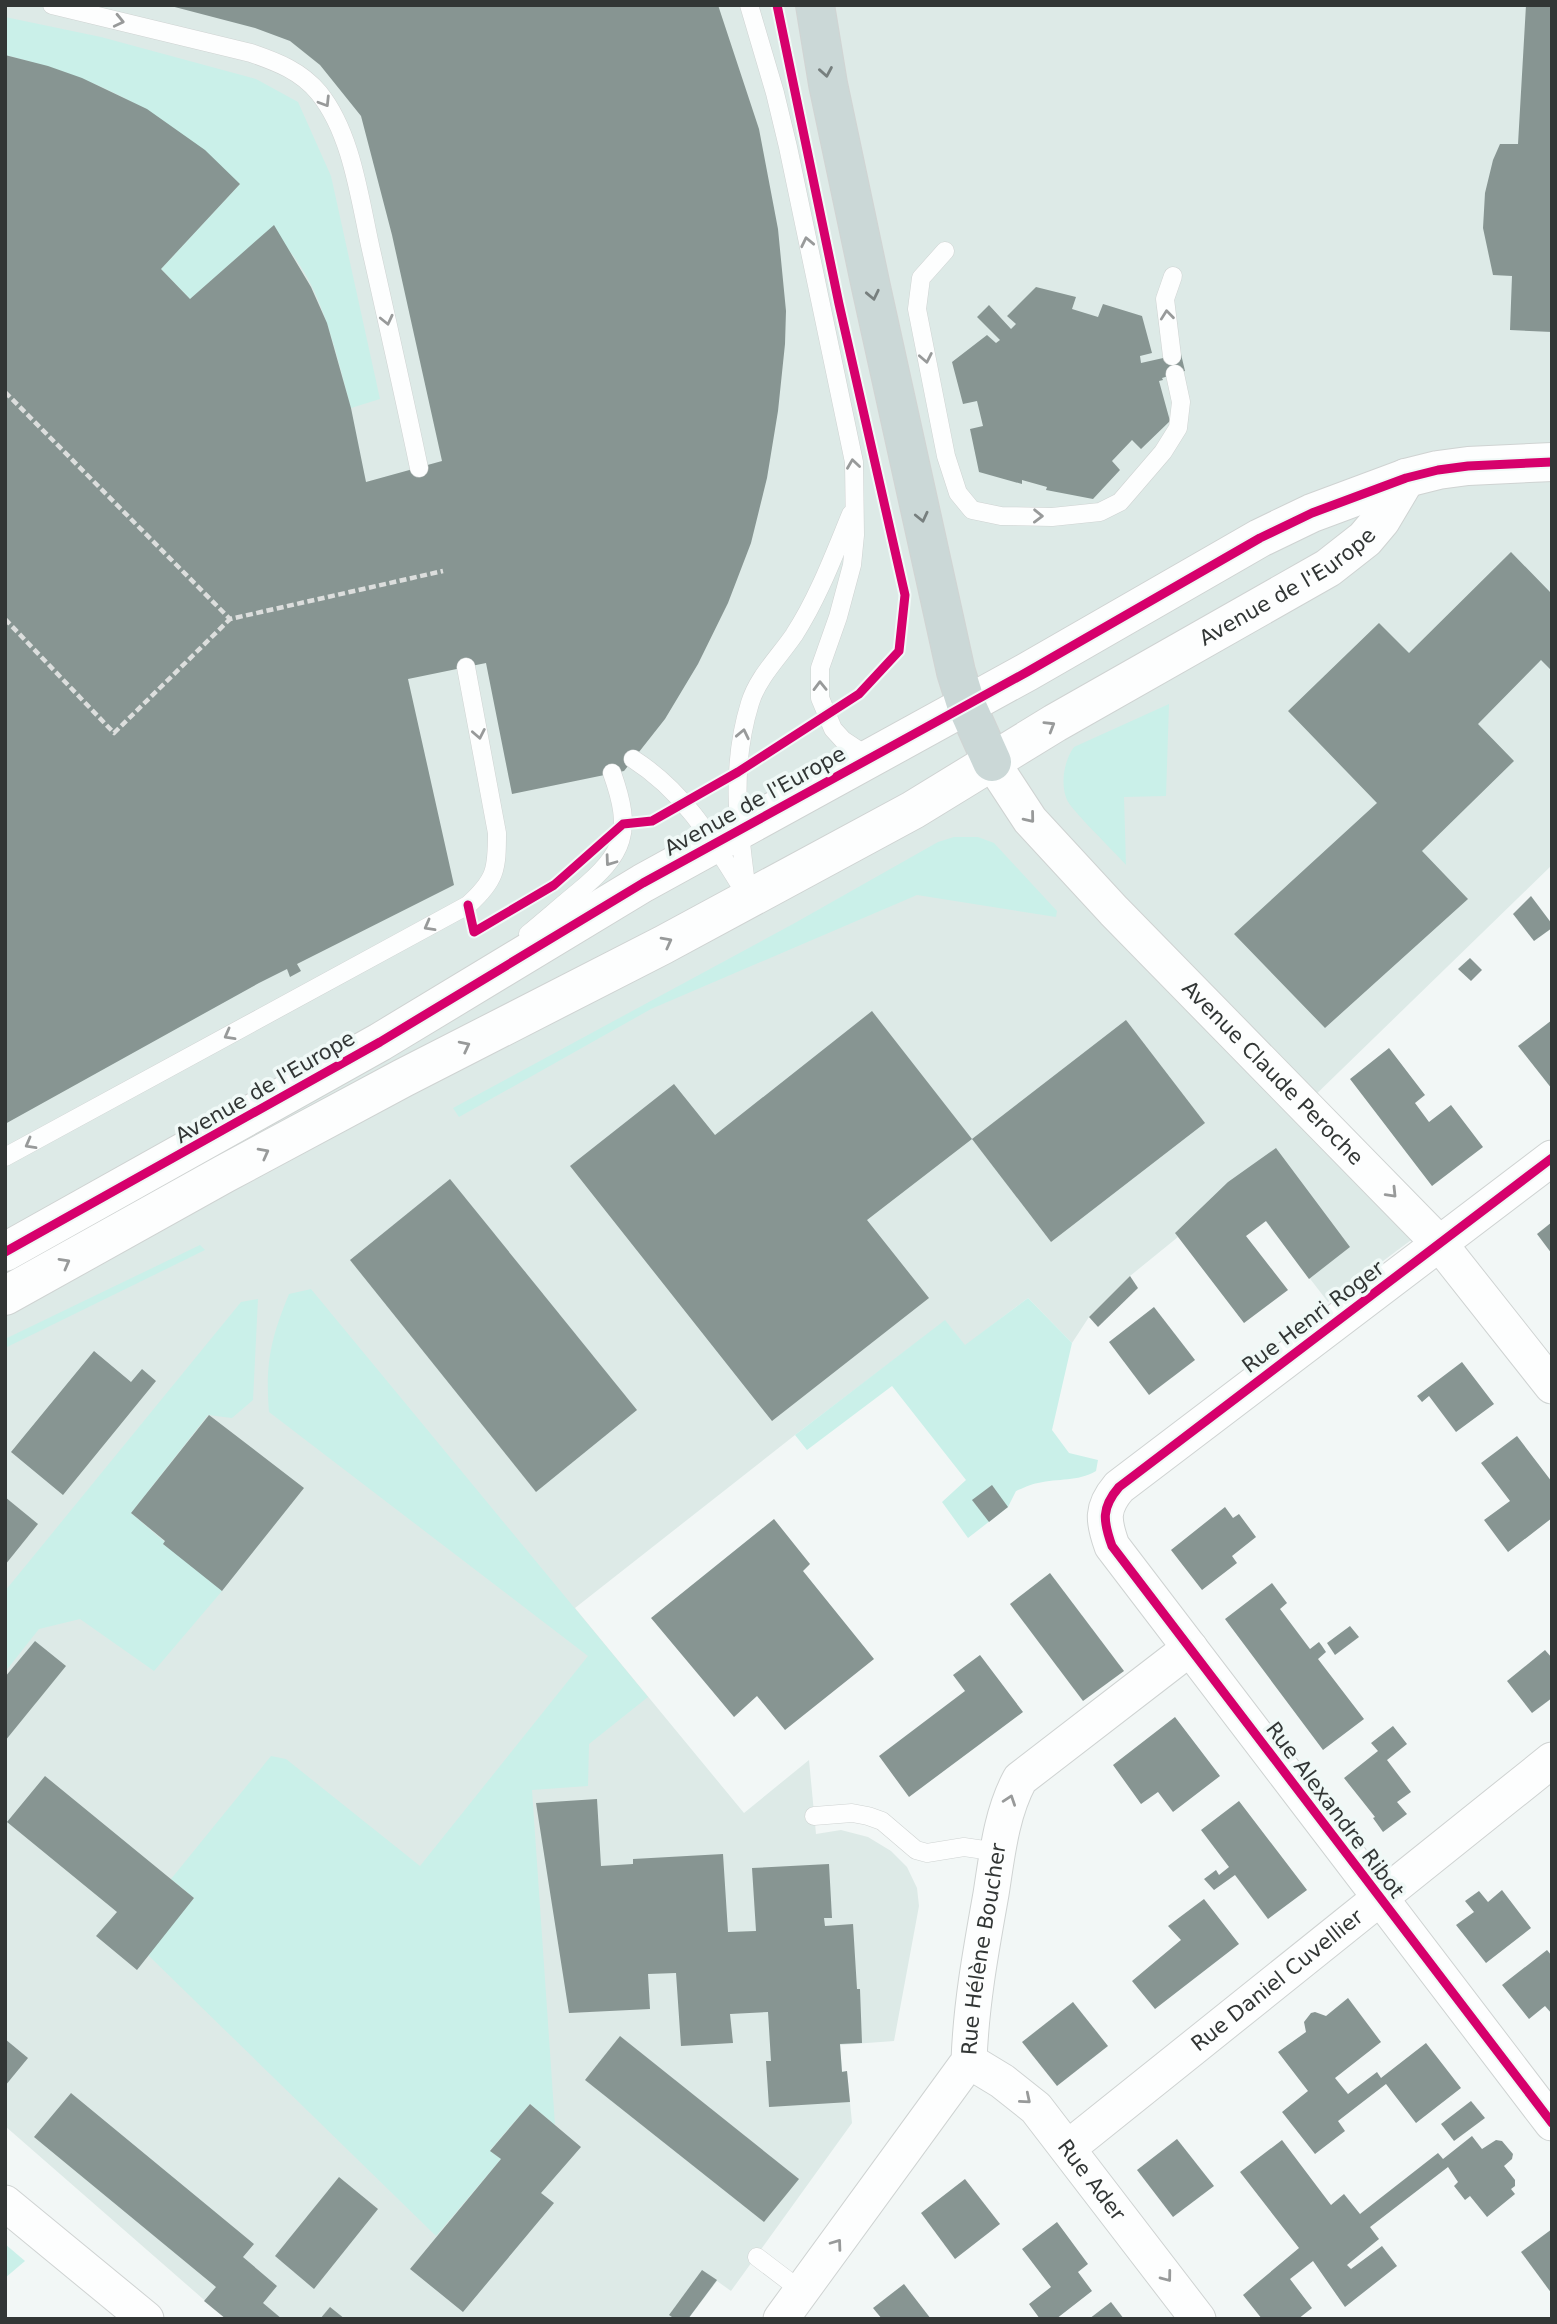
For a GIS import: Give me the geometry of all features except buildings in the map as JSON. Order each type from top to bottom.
[{"type":"highway","points":[[815,5],[828,84],[956,672],[966,704],[992,762]]},
{"type":"street","name":"Avenue de l'Europe","points":[[5,1252],[380,1042],[611,902],[1260,538],[1312,513],[1406,478],[1468,466],[1552,463]]},
{"type":"street","name":"Avenue de l'Europe","points":[[5,1296],[403,1078],[748,899],[936,797],[1055,723],[1328,568],[1365,539],[1381,520],[1406,478]]},
{"type":"street","name":"Avenue Claude Peroche","points":[[992,762],[1030,820],[1114,911],[1439,1243],[1552,1386]]},
{"type":"street","name":"Rue Henri Roger","points":[[1105,1512],[1109,1498],[1119,1487],[1552,1158]]},
{"type":"street","name":"Rue Alexandre Ribot","points":[[1105,1512],[1106,1529],[1112,1546],[1552,2123]]},
{"type":"street","name":"Rue Hélène Boucher","points":[[781,2319],[970,2061],[972,2001],[998,1852],[1012,1794],[1020,1779],[1190,1648]]},
{"type":"street","name":"Rue Daniel Cuvellier","points":[[1068,2148],[1552,1760]]},
{"type":"street","name":"Rue Ader","points":[[970,2061],[1023,2096],[1036,2108],[1198,2319]]},
{"type":"street","points":[[5,2203],[145,2319]]},
{"type":"lane","points":[[52,5],[251,53],[283,64],[304,78],[319,93],[329,108],[352,165],[419,468]]},
{"type":"lane","points":[[749,5],[788,147],[854,462],[852,565],[842,605],[820,668],[820,698],[833,729],[843,740],[870,758]]},
{"type":"lane","points":[[945,251],[921,278],[917,309],[946,456],[958,493],[972,510],[1001,516],[1052,517],[1100,512],[1120,502],[1163,452],[1178,428],[1181,402],[1165,299],[1173,275]]},
{"type":"lane","points":[[748,899],[727,837],[751,700],[762,678],[806,614],[855,503]]},
{"type":"lane","points":[[5,1157],[468,905],[486,889],[494,873],[497,833],[466,667]]},
{"type":"lane","points":[[633,759],[666,783],[692,812],[727,837],[748,899]]},
{"type":"lane","points":[[449,1000],[600,874],[614,858],[621,842],[623,824],[618,790],[611,773]]},
{"type":"lane","points":[[814,1816],[852,1813],[868,1816],[882,1821],[916,1850],[928,1853],[964,1847],[998,1852]]},
{"type":"lane","points":[[757,2257],[803,2292]]},
{"type":"path","points":[[5,392],[230,618]]},
{"type":"path","points":[[5,619],[114,733],[230,618],[443,571]]},
{"type":"shaded area","points":[[5,5],[1552,5],[1552,865],[1305,1105],[1426,1229],[1328,1302],[1233,1179],[1176,1233],[1178,1237],[1130,1276],[1089,1317],[1072,1343],[1028,1298],[965,1346],[945,1321],[575,1608],[744,1813],[809,1760],[816,1834],[841,1830],[868,1837],[891,1851],[907,1867],[917,1888],[919,1906],[894,2041],[840,2045],[842,2071],[847,2071],[852,2123],[731,2291],[717,2281],[688,2319],[226,2319],[5,2126]]},
{"type":"green space","points":[[5,17],[101,37],[256,79],[298,102],[331,176],[380,399],[351,408],[331,336],[313,289],[301,267],[269,230],[190,299],[161,269],[240,184],[186,137],[132,102],[74,76],[5,55]]},
{"type":"green space","points":[[1169,704],[1166,796],[1124,797],[1126,865],[1067,800],[1064,787],[1066,765],[1074,747]]},
{"type":"green space","points":[[954,837],[978,837],[994,843],[1057,911],[1056,917],[917,895],[651,1009],[459,1117],[453,1108],[793,924],[938,842]]},
{"type":"green space","points":[[200,1245],[205,1250],[5,1348],[5,1339]]},
{"type":"green space","points":[[311,1289],[648,1697],[589,1744],[588,1786],[532,1790],[555,2125],[530,2104],[490,2150],[501,2159],[436,2236],[148,1955],[194,1898],[171,1879],[271,1756],[286,1759],[420,1866],[588,1656],[269,1412],[269,1365],[278,1324],[289,1294]]},
{"type":"green space","points":[[1028,1298],[1072,1343],[1052,1430],[1069,1453],[1098,1460],[1096,1471],[1075,1478],[1035,1484],[1016,1491],[1008,1507],[968,1538],[942,1502],[966,1480],[892,1386],[807,1450],[795,1435],[945,1320],[965,1345]]},
{"type":"green space","points":[[258,1299],[253,1400],[232,1418],[208,1415],[131,1513],[222,1591],[154,1671],[80,1619],[39,1629],[5,1672],[5,1591],[241,1302]]},
{"type":"green space","points":[[5,2244],[25,2261],[5,2278]]},
{"type":"cycle path","points":[[468,905],[474,932],[554,885],[623,824],[652,821],[738,772],[859,694],[899,651],[905,595],[839,304],[777,5]]},
{"type":"cycle path","points":[[5,1252],[380,1042],[643,883],[1027,672],[1260,538],[1312,513],[1406,478],[1468,466],[1552,462]]},
{"type":"cycle path","points":[[1552,1158],[1119,1487],[1109,1502],[1105,1515],[1112,1546],[1552,2123]]}]
